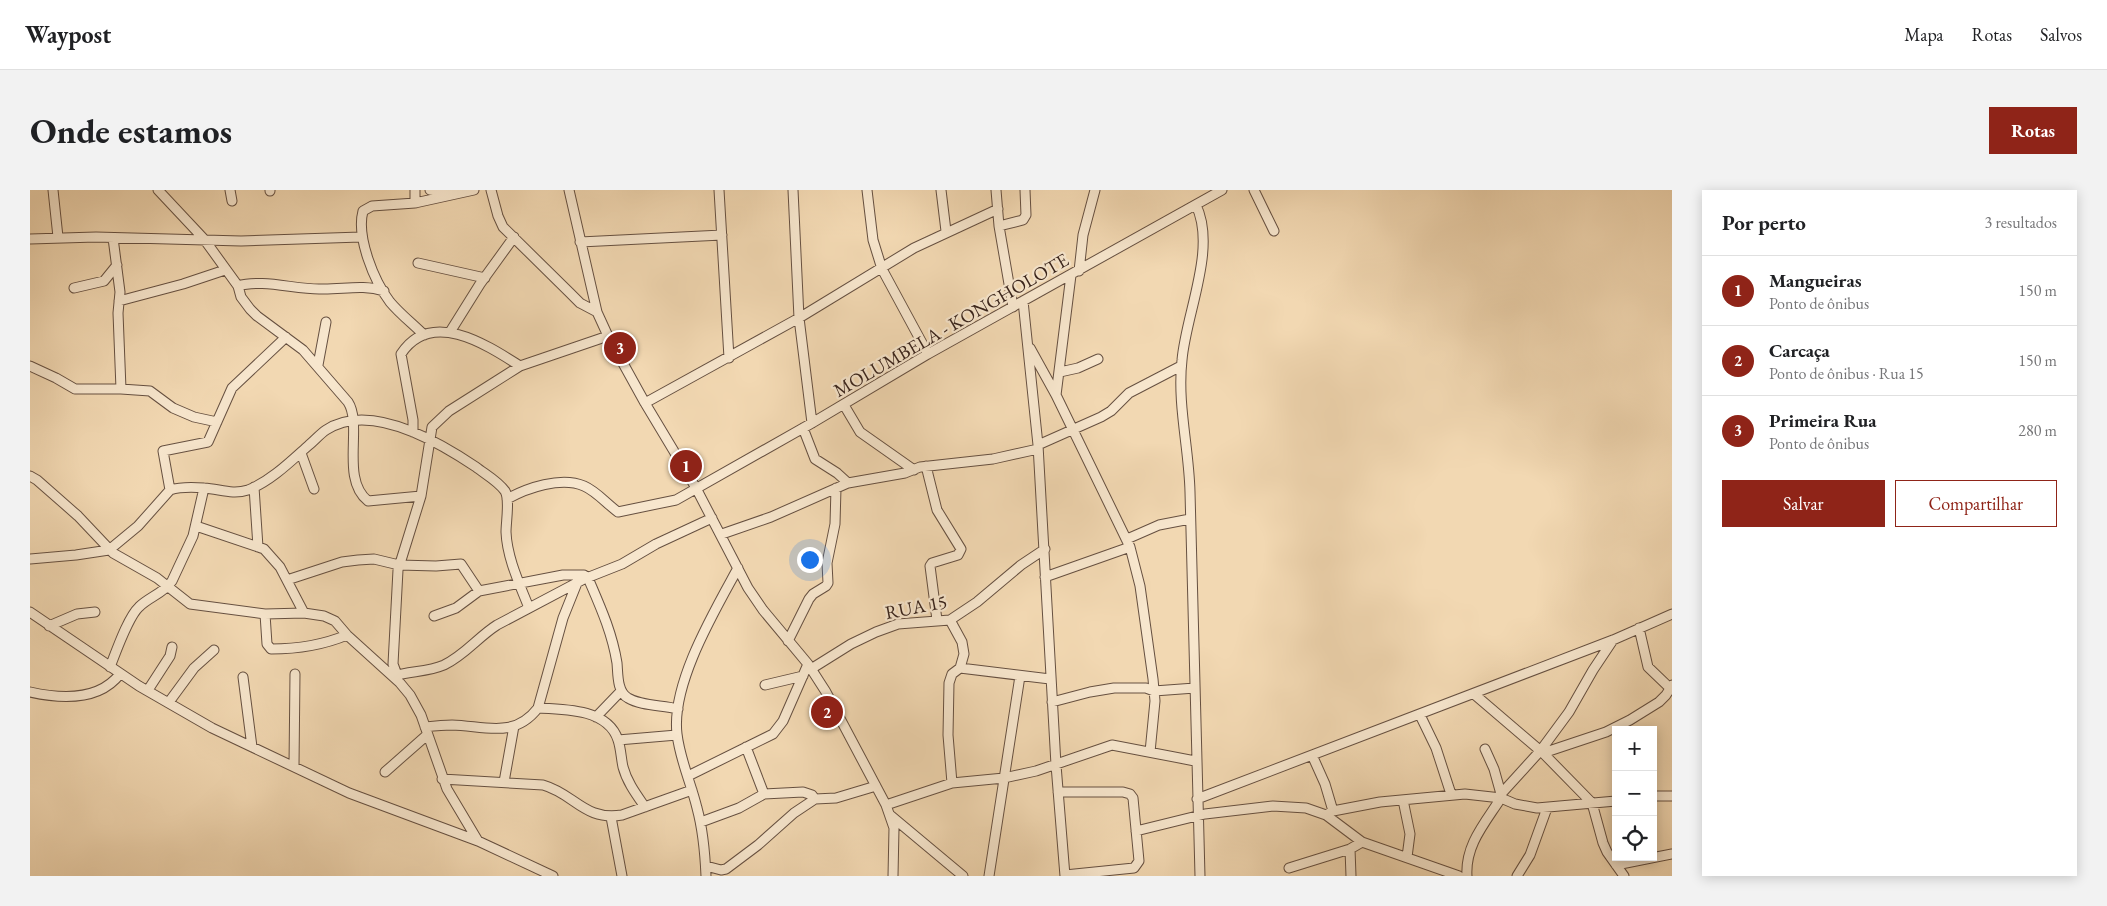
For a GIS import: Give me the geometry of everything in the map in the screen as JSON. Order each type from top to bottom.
[{"type":"street","points":[[53,190],[58,237]]},
{"type":"street","points":[[158,190],[204,238],[238,286],[241,297],[250,309],[286,336],[318,365],[352,409],[354,419],[353,467],[363,497],[368,501],[374,501],[421,496]]},
{"type":"street","points":[[230,190],[232,201]]},
{"type":"street","points":[[415,190],[415,203]]},
{"type":"street","points":[[430,190],[457,194]]},
{"type":"street","points":[[424,335],[390,302],[373,269],[361,237],[360,223],[364,211],[372,206],[415,203],[474,190]]},
{"type":"street","points":[[491,190],[503,227],[575,298],[597,312]]},
{"type":"street","points":[[569,190],[597,312],[608,336],[644,403],[696,488],[722,534],[738,568],[763,610],[810,667],[826,692],[876,786],[890,815],[895,842],[894,876]]},
{"type":"street","points":[[718,190],[729,358]]},
{"type":"street","points":[[793,190],[799,318],[812,423]]},
{"type":"street","points":[[867,190],[873,240],[882,269],[928,354]]},
{"type":"street","points":[[941,190],[946,231]]},
{"type":"street","points":[[996,190],[999,226],[1013,307]]},
{"type":"street","points":[[999,226],[1023,220],[1026,215],[1025,190]]},
{"type":"street","points":[[1056,395],[1075,273],[1095,190]]},
{"type":"street","points":[[1254,190],[1274,231]]},
{"type":"street","name":"MOLUMBELA - KONGHOLOTE","points":[[507,499],[530,489],[551,484],[572,483],[584,486],[618,512],[676,500],[844,405],[928,354],[1220,191]]},
{"type":"street","points":[[1196,205],[1203,224],[1201,270],[1184,341],[1182,366],[1190,519],[1200,876]]},
{"type":"street","points":[[644,403],[799,318],[914,248],[946,231],[998,209]]},
{"type":"street","points":[[580,242],[722,235]]},
{"type":"street","points":[[30,238],[204,238],[241,241],[361,237]]},
{"type":"street","points":[[450,332],[484,278],[514,237]]},
{"type":"street","points":[[113,238],[120,301],[121,389]]},
{"type":"street","points":[[418,263],[484,278]]},
{"type":"street","points":[[74,288],[104,281],[117,265]]},
{"type":"street","points":[[120,301],[183,284],[225,270]]},
{"type":"street","points":[[238,286],[251,283],[327,289],[362,286],[384,291]]},
{"type":"street","points":[[1022,301],[1038,447],[1045,549],[1050,679],[1058,792],[1065,876],[1134,868],[1139,862],[1133,798],[1130,794],[1123,792],[1058,792]]},
{"type":"street","points":[[318,365],[326,322]]},
{"type":"street","points":[[413,432],[401,354],[424,335],[450,332],[479,342],[520,366]]},
{"type":"street","points":[[170,490],[163,451],[208,442],[223,404],[232,388],[286,336]]},
{"type":"street","points":[[395,676],[393,664],[396,587],[399,565],[421,496],[432,427],[436,421],[454,407],[520,366],[608,336]]},
{"type":"street","points":[[1028,344],[1056,395],[1129,543],[1140,586],[1154,691],[1150,752]]},
{"type":"street","points":[[1060,372],[1078,368],[1098,359]]},
{"type":"street","points":[[30,366],[75,389],[150,391],[173,408],[194,417],[217,422]]},
{"type":"street","points":[[722,534],[771,517],[848,483],[926,466],[985,460],[1038,447],[1111,411],[1130,393],[1182,366]]},
{"type":"street","points":[[844,405],[860,432],[914,470]]},
{"type":"street","points":[[30,559],[109,550],[138,526],[170,490],[204,488],[241,492],[254,488],[326,430],[354,419],[396,425],[413,432],[451,450],[505,490],[508,544],[529,608]]},
{"type":"street","points":[[803,428],[814,460],[837,473],[848,483]]},
{"type":"street","points":[[301,452],[314,489]]},
{"type":"street","points":[[926,466],[937,510],[960,549],[958,556],[932,563],[930,566],[937,620]]},
{"type":"street","points":[[30,476],[78,516],[109,550],[157,578],[184,601],[197,607],[265,614],[304,613],[329,618],[340,625],[347,635],[395,676],[410,695],[426,731],[442,779],[478,841]]},
{"type":"street","points":[[110,667],[134,613],[146,601],[168,587],[187,552],[196,526],[204,488]]},
{"type":"street","points":[[254,488],[258,547]]},
{"type":"street","points":[[788,641],[809,599],[828,583],[827,563],[835,524],[836,488]]},
{"type":"street","points":[[395,676],[443,665],[469,649],[483,634],[497,625],[576,583],[622,564],[656,544],[712,518]]},
{"type":"street","points":[[1046,576],[1129,543],[1159,525],[1190,519]]},
{"type":"street","points":[[196,526],[258,547],[268,553],[287,580],[304,613]]},
{"type":"street","name":"RUA 15","points":[[810,667],[851,644],[898,624],[950,620],[977,602],[1021,565],[1045,549]]},
{"type":"street","points":[[287,580],[342,562],[374,559],[399,565],[436,566],[461,564],[479,590]]},
{"type":"street","points":[[706,876],[701,822],[677,735],[678,708],[697,645],[738,568]]},
{"type":"street","points":[[434,616],[456,608],[479,590],[520,582],[577,574],[584,575],[588,578],[607,623],[615,653],[621,691],[628,698],[640,702],[678,708]]},
{"type":"street","points":[[385,772],[426,731],[453,725],[486,730],[514,726],[530,717],[538,708],[562,618],[576,583]]},
{"type":"street","points":[[30,612],[120,674],[212,728],[348,793],[478,841],[553,876]]},
{"type":"street","points":[[49,626],[77,614],[95,612]]},
{"type":"street","points":[[265,614],[267,644],[271,649],[289,649],[318,644],[347,635]]},
{"type":"street","points":[[1197,799],[1614,640],[1672,614]]},
{"type":"street","points":[[950,620],[962,642],[964,654],[960,668],[952,674],[950,683],[948,734],[952,783]]},
{"type":"street","points":[[1542,752],[1606,732],[1659,702],[1671,688],[1648,667],[1639,628]]},
{"type":"street","points":[[1467,876],[1468,856],[1471,845],[1501,796],[1542,752],[1570,712],[1593,670],[1614,640]]},
{"type":"street","points":[[148,690],[170,656],[172,647]]},
{"type":"street","points":[[169,702],[194,668],[214,650]]},
{"type":"street","points":[[688,776],[768,737],[777,729],[783,721],[803,676],[810,667]]},
{"type":"street","points":[[960,668],[1050,679]]},
{"type":"street","points":[[30,692],[60,695],[92,695],[102,690],[120,674]]},
{"type":"street","points":[[294,766],[295,674]]},
{"type":"street","points":[[765,685],[803,676]]},
{"type":"street","points":[[989,876],[1020,676]]},
{"type":"street","points":[[243,677],[252,747]]},
{"type":"street","points":[[1052,702],[1074,695],[1114,688],[1140,688],[1154,691],[1195,688]]},
{"type":"street","points":[[596,717],[621,691]]},
{"type":"street","points":[[1474,694],[1542,752],[1592,803],[1599,832],[1607,852],[1624,876]]},
{"type":"street","points":[[538,708],[582,712],[604,721],[611,727],[618,740],[627,779],[645,807]]},
{"type":"street","points":[[1420,715],[1436,748],[1451,794]]},
{"type":"street","points":[[504,782],[514,726]]},
{"type":"street","points":[[618,740],[677,735]]},
{"type":"street","points":[[886,805],[909,799],[952,783],[1004,778],[1056,765],[1112,746],[1196,761]]},
{"type":"street","points":[[746,747],[764,794]]},
{"type":"street","points":[[1485,749],[1494,769],[1501,796]]},
{"type":"street","points":[[1312,756],[1325,784],[1329,813],[1362,842],[1459,876]]},
{"type":"street","points":[[442,779],[548,786],[585,810],[611,817],[622,816],[692,790]]},
{"type":"street","points":[[706,866],[721,870],[726,869],[758,845],[794,813],[815,799],[836,798],[876,786]]},
{"type":"street","points":[[701,822],[739,808],[764,794],[802,792],[812,794],[815,799]]},
{"type":"street","points":[[1136,831],[1198,816],[1273,806],[1306,808],[1329,813],[1451,794],[1501,796],[1527,807],[1547,808],[1612,801]]},
{"type":"street","points":[[1657,796],[1672,796]]},
{"type":"street","points":[[1403,800],[1410,834],[1407,857]]},
{"type":"street","points":[[1516,876],[1530,855],[1547,808]]},
{"type":"street","points":[[890,815],[963,876]]},
{"type":"street","points":[[611,817],[622,876]]},
{"type":"street","points":[[1289,868],[1350,849],[1362,842]]},
{"type":"street","points":[[1350,849],[1351,876]]},
{"type":"street","points":[[1616,865],[1672,854]]},
{"type":"place","name":"Primeira Rua","points":[[620,348]]},
{"type":"place","name":"Mangueiras","points":[[686,466]]},
{"type":"place","name":"Carcaça","points":[[827,712]]}]
